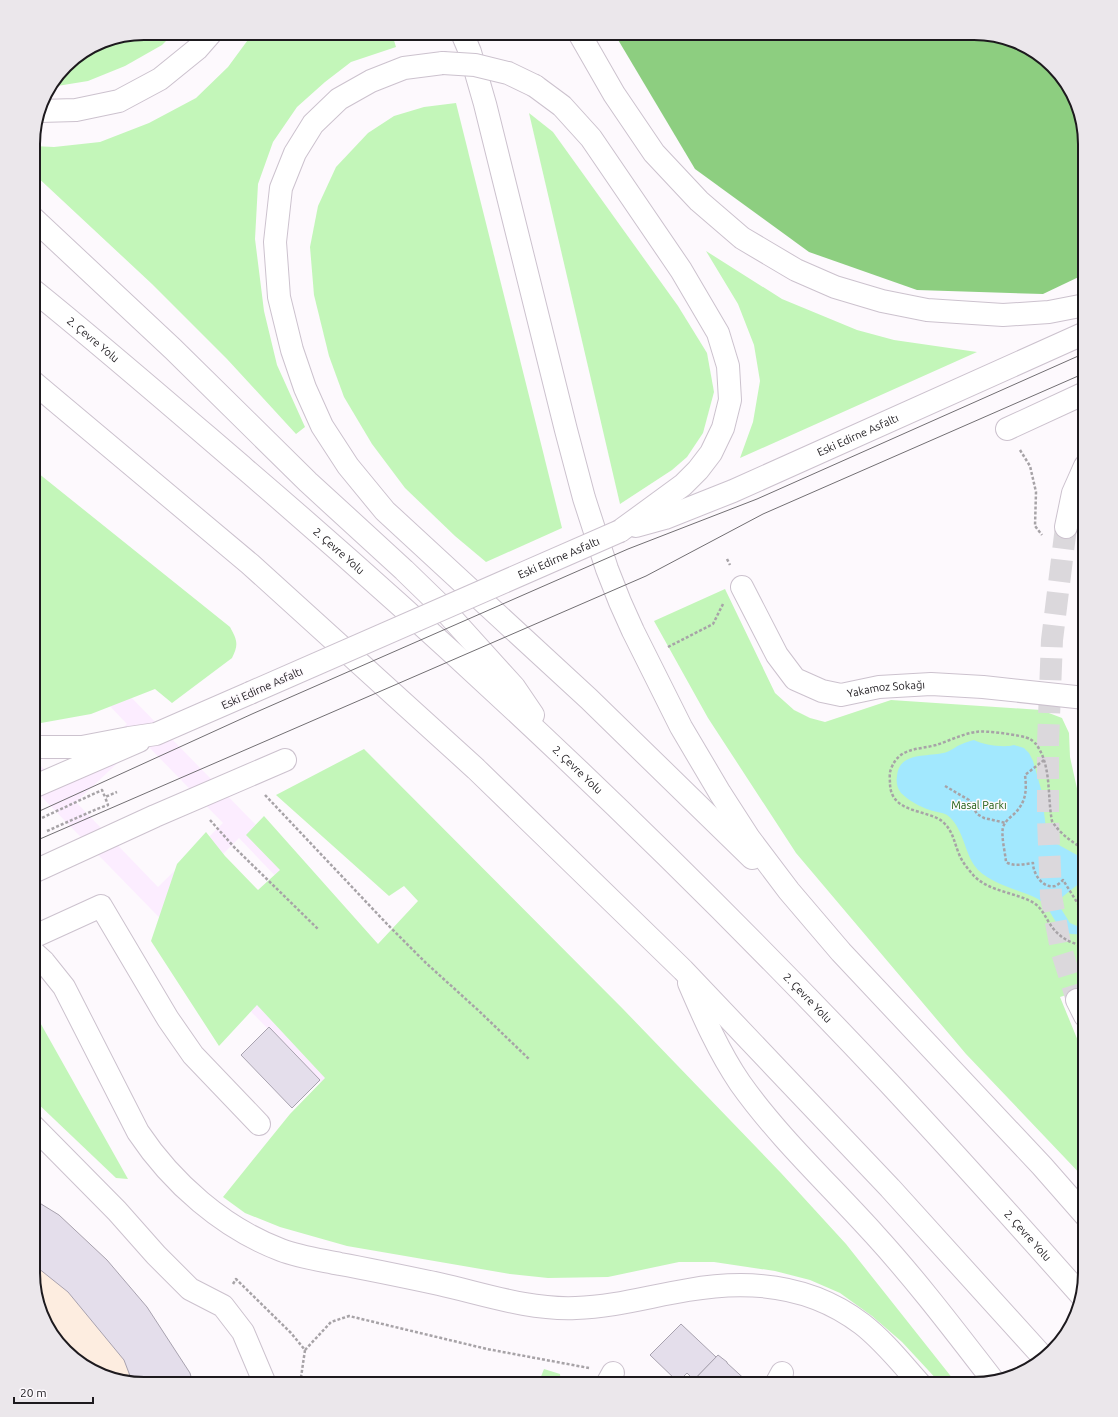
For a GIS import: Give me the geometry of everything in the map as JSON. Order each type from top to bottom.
[{"type":"main road","points":[[46,111],[76,110],[119,101],[160,79],[197,49],[205,40]]},
{"type":"main road","points":[[465,40],[470,52],[485,104],[584,498],[607,570],[633,631],[681,727],[749,838],[788,891],[841,952],[1042,1166],[1078,1207]]},
{"type":"main road","points":[[570,40],[614,94]]},
{"type":"main road","points":[[583,40],[614,94],[654,153],[699,201],[742,238],[796,270],[835,287],[882,301],[927,310],[1003,315],[1050,312],[1078,306]]},
{"type":"main road","points":[[620,531],[683,485],[698,470],[710,453],[723,428],[730,400],[728,366],[718,333],[681,270],[590,138],[562,106],[535,86],[502,71],[475,65],[444,63],[404,68],[371,81],[339,99],[313,124],[295,153],[281,188],[275,242],[279,297],[292,350],[322,426],[343,459],[385,511],[589,699],[670,777],[722,830],[788,891]]},
{"type":"main road","points":[[40,224],[174,348],[308,482],[438,603],[514,687],[556,749]]},
{"type":"main road","name":"2. Çevre Yolu","points":[[40,296],[170,404],[283,501],[421,623],[556,749],[731,920],[888,1083],[1076,1290]]},
{"type":"main road","name":"Eski Edirne Asfaltı","points":[[40,784],[620,531],[665,518],[733,491],[1078,335]]},
{"type":"main road","points":[[40,388],[250,564],[476,769],[683,970],[890,1188],[1039,1354]]},
{"type":"main road","points":[[1007,429],[1078,396]]},
{"type":"main road","points":[[1066,527],[1073,493],[1078,482]]},
{"type":"main road","name":"Yakamoz Sokağı","points":[[742,587],[777,655],[790,673],[795,679],[822,691],[841,694],[879,687],[931,684],[983,687],[1078,697]]},
{"type":"main road","points":[[40,747],[82,747],[156,734]]},
{"type":"main road","points":[[40,869],[192,800],[286,760]]},
{"type":"main road","points":[[40,934],[101,906],[168,1019],[193,1055],[259,1124]]},
{"type":"main road","points":[[40,958],[64,987],[138,1132],[151,1151],[189,1191],[221,1218],[245,1233],[282,1250],[508,1300],[551,1308],[604,1306],[689,1290],[731,1284],[772,1286],[807,1295],[835,1306],[863,1325],[914,1377]]},
{"type":"main road","points":[[683,970],[717,1046],[740,1083],[764,1114],[876,1236],[942,1315],[989,1376]]},
{"type":"main road","points":[[40,1133],[117,1211],[156,1255],[190,1289],[223,1306],[243,1332],[262,1377]]},
{"type":"path","points":[[1007,429],[1030,466],[1036,492],[1035,526],[1045,538]]},
{"type":"path","points":[[646,658],[713,624],[723,603]]},
{"type":"path","points":[[1078,846],[1066,838],[1052,821],[1044,760],[1036,744],[1029,739],[997,732],[977,731],[935,745],[914,748],[898,757],[890,770],[890,787],[893,796],[909,809],[937,818],[943,822],[955,840],[959,854],[966,866],[976,878],[985,884],[1024,898],[1035,904],[1061,937],[1071,943],[1078,944]]},
{"type":"path","points":[[1044,760],[1025,775],[1027,787],[1022,805],[1003,826],[1006,862],[1016,865],[1033,863],[1035,873],[1042,883],[1047,885],[1055,886],[1063,880],[1078,904]]},
{"type":"path","points":[[247,776],[387,924],[426,963],[530,1060]]},
{"type":"path","points":[[945,786],[968,800],[978,814],[984,818],[1006,822]]},
{"type":"path","points":[[40,819],[102,790],[108,805],[47,831]]},
{"type":"path","points":[[105,797],[116,792]]},
{"type":"path","points":[[192,800],[234,847],[319,930]]},
{"type":"path","points":[[236,1279],[305,1350]]},
{"type":"path","points":[[301,1377],[305,1350],[331,1322],[349,1316],[606,1377]]},
{"type":"shaded area","points":[[40,604],[521,1096],[427,1192],[40,795],[40,765],[61,786],[127,724],[40,633]],"holes":[[[142,740],[223,823],[158,887],[76,802]],[[239,838],[328,931],[211,866]]]},
{"type":"shaded area","points":[[40,1203],[59,1215],[107,1260],[188,1377],[130,1376],[110,1371],[86,1360],[66,1342],[57,1331],[51,1319],[41,1287]]},
{"type":"green space","points":[[167,40],[162,45],[125,66],[88,81],[58,86],[70,70],[81,61],[104,48],[130,41]]},
{"type":"green space","points":[[248,40],[394,40],[396,47],[351,62],[325,82],[297,107],[273,142],[258,184],[255,239],[264,311],[277,365],[305,427],[296,434],[227,359],[152,284],[40,180],[40,146],[54,147],[100,142],[149,123],[196,98],[228,67]]},
{"type":"green space","points":[[618,40],[981,40],[994,42],[1026,54],[1048,70],[1061,86],[1072,110],[1077,130],[1078,144],[1078,277],[1043,294],[917,290],[809,252],[695,169]]},
{"type":"green space","points":[[456,103],[562,528],[486,562],[455,536],[405,488],[372,444],[344,397],[329,356],[314,295],[310,247],[318,206],[336,167],[368,133],[394,116],[424,107]]},
{"type":"green space","points":[[529,113],[553,132],[678,306],[707,353],[714,392],[703,433],[687,457],[672,470],[620,504]]},
{"type":"green space","points":[[706,251],[782,299],[857,330],[894,340],[977,352],[740,458],[753,422],[760,381],[754,345],[738,304]]},
{"type":"green space","points":[[40,475],[230,627],[236,642],[236,649],[232,658],[172,703],[155,689],[91,714],[41,723]]},
{"type":"green space","name":"Masal Parkı","points":[[725,589],[775,693],[794,710],[810,718],[825,722],[891,700],[1041,710],[1062,718],[1069,733],[1070,757],[1078,793],[1078,991],[1060,997],[1078,1041],[1078,1172],[966,1054],[796,853],[708,718],[654,621]]},
{"type":"green space","points":[[364,749],[623,1009],[781,1173],[846,1244],[951,1377],[934,1377],[902,1342],[872,1316],[840,1293],[810,1280],[775,1271],[714,1262],[679,1262],[608,1277],[548,1278],[510,1274],[347,1246],[280,1227],[245,1213],[223,1197],[290,1114],[325,1078],[257,1005],[219,1046],[151,941],[177,864],[206,832],[225,856],[258,890],[280,870],[246,835],[264,816],[378,944],[418,901],[404,886],[389,896],[276,795]]},
{"type":"green space","points":[[40,1022],[128,1179],[116,1178],[40,1106]]},
{"type":"green space","points":[[544,1369],[560,1374],[560,1377],[541,1377]]},
{"type":"water","points":[[974,740],[994,746],[1014,745],[1024,748],[1029,753],[1033,761],[1041,789],[1046,828],[1057,844],[1078,856],[1078,884],[1061,898],[1058,904],[1070,923],[1078,926],[1078,934],[1067,933],[1061,929],[1049,910],[1038,899],[995,881],[980,872],[971,859],[957,826],[947,815],[926,809],[901,793],[897,785],[899,768],[908,759],[946,752],[966,742]]},
{"type":"building","points":[[269,1027],[320,1080],[292,1108],[241,1055]]},
{"type":"building","points":[[40,1203],[59,1215],[107,1260],[147,1307],[190,1373],[191,1377],[130,1376],[124,1360],[68,1292],[40,1270]]},
{"type":"building","points":[[681,1324],[716,1357],[697,1377],[691,1377],[687,1373],[683,1377],[673,1377],[650,1355]]},
{"type":"building","points":[[718,1355],[742,1377],[697,1377]]},
{"type":"tunnel","points":[[1066,527],[1052,640],[1048,743],[1048,819],[1051,896],[1061,949],[1077,1000]]},
{"type":"tram line","points":[[40,811],[252,714],[628,549],[757,499],[1078,356]]},
{"type":"tram line","points":[[40,839],[646,576],[763,514],[1078,376]]}]
